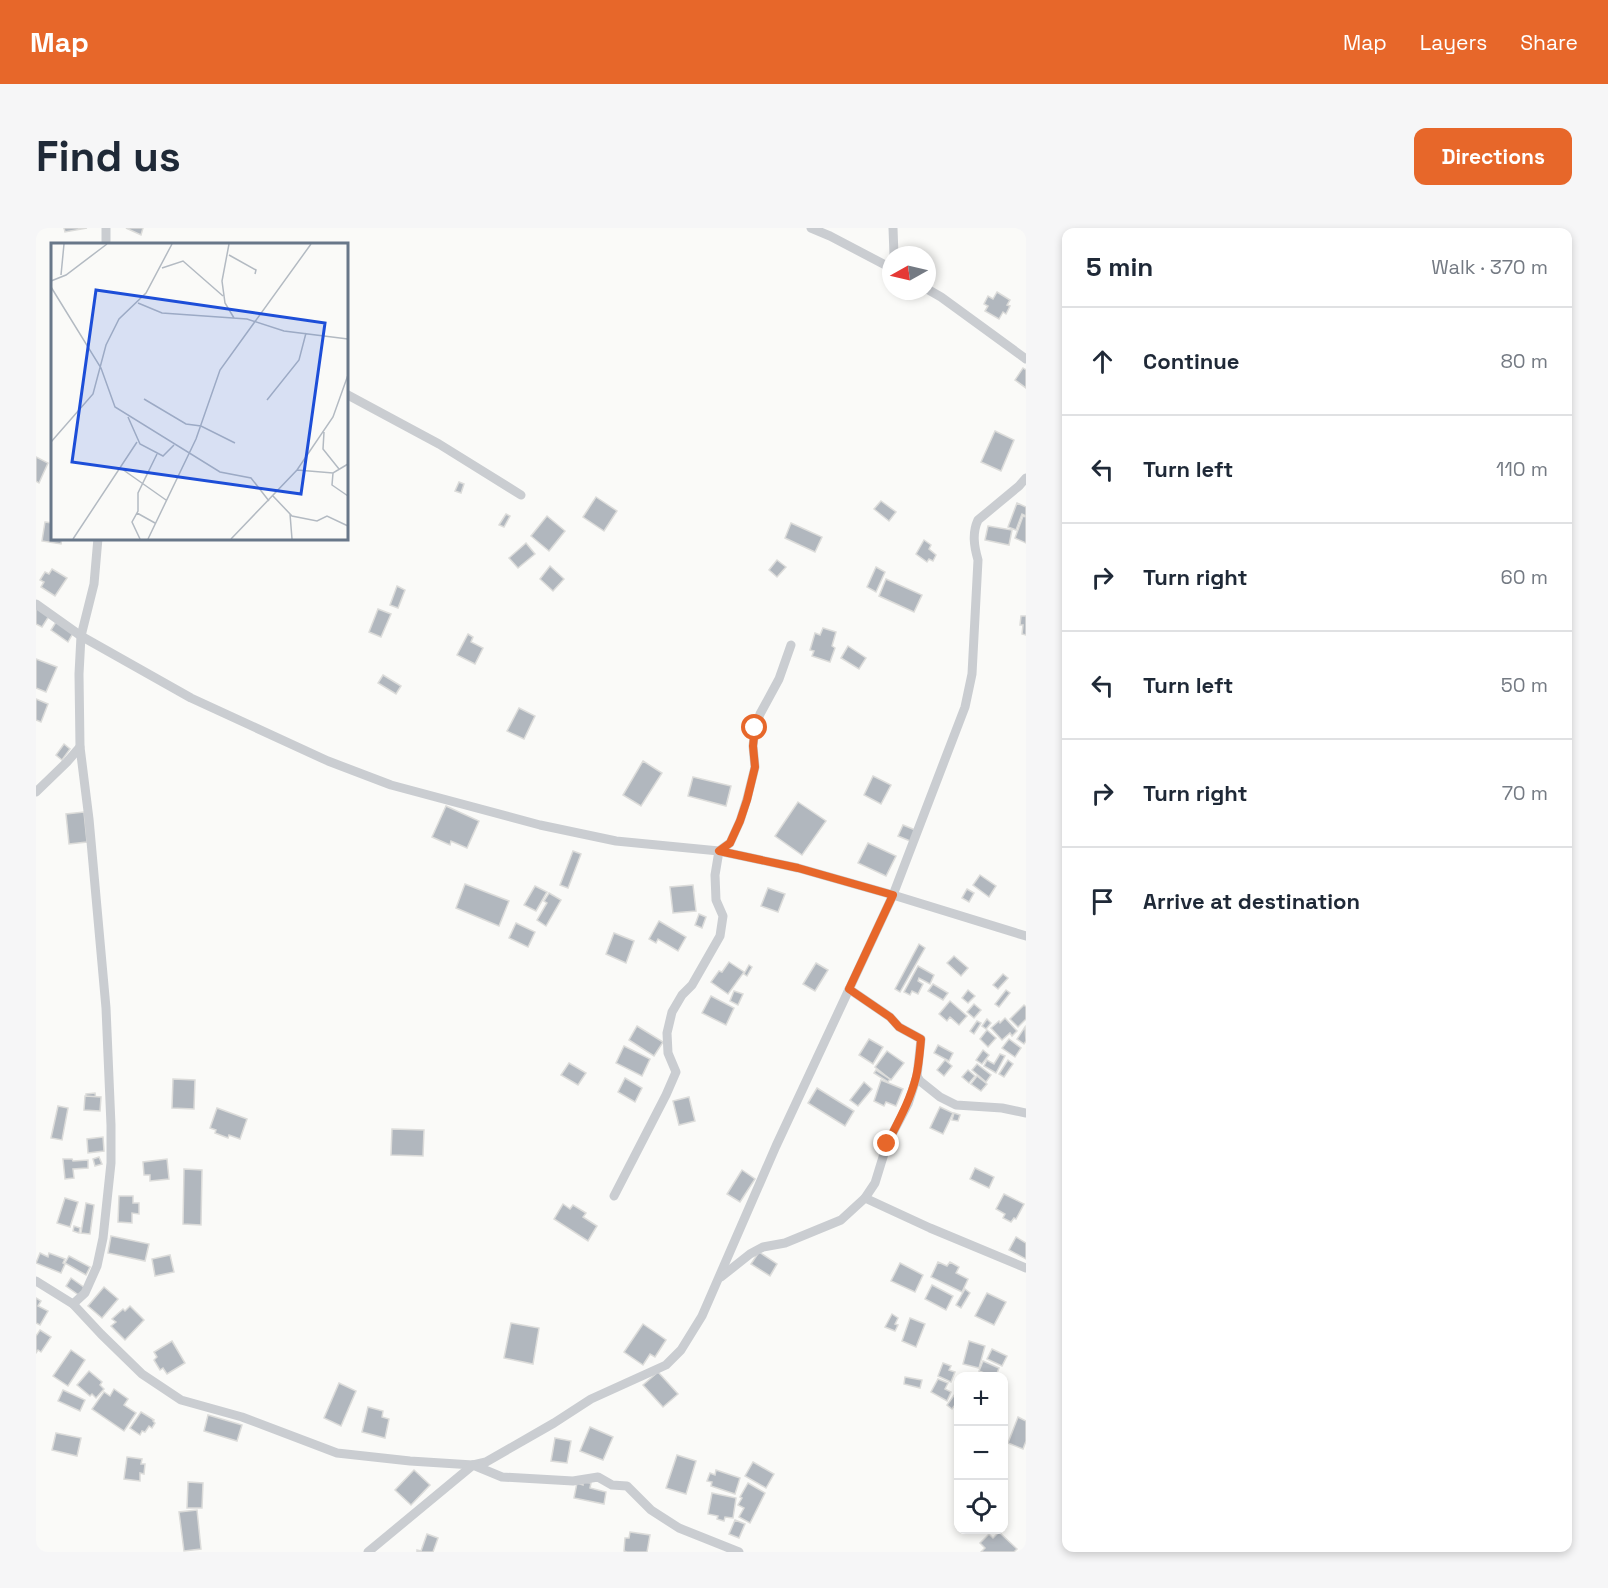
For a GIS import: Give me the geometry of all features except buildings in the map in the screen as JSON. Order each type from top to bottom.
[{"type":"street","points":[[811,228],[882,264]]},
{"type":"street","points":[[892,228],[893,246]]},
{"type":"street","points":[[936,295],[1026,359]]},
{"type":"street","points":[[348,395],[439,444],[521,495]]},
{"type":"street","points":[[36,1281],[73,1304],[100,1334],[142,1374],[181,1400],[259,1423],[338,1453],[473,1465],[486,1462],[591,1399],[666,1365],[681,1350],[702,1316],[776,1146],[893,895],[965,707],[969,691],[972,674],[978,560],[974,547],[975,527],[978,520],[1026,478]]},
{"type":"street","points":[[73,1304],[85,1293],[97,1266],[103,1238],[111,1163],[106,1008],[89,819],[80,747],[81,636],[94,584],[98,540]]},
{"type":"street","points":[[36,604],[81,636],[191,698],[328,761],[391,785],[540,825],[616,841],[719,851],[798,868],[1026,936]]},
{"type":"street","points":[[614,1196],[676,1072],[668,1053],[667,1033],[672,1012],[682,995],[692,985],[720,936],[723,916],[716,900],[715,875],[719,851],[730,843],[740,821],[755,767],[753,746],[755,728],[779,679],[791,645]]},
{"type":"street","points":[[36,792],[80,747]]},
{"type":"street","points":[[719,1278],[763,1247],[785,1244],[841,1220],[865,1198],[874,1183],[887,1144],[908,1104],[917,1076],[921,1039],[899,1027],[890,1017],[849,989]]},
{"type":"street","points":[[917,1076],[940,1097],[956,1105],[1002,1108],[1026,1113]]},
{"type":"street","points":[[865,1198],[1026,1268]]},
{"type":"street","points":[[368,1552],[473,1465]]},
{"type":"street","points":[[473,1465],[502,1477],[573,1481],[598,1477],[612,1485],[627,1486],[651,1510],[679,1528],[738,1552]]},
{"type":"route","points":[[755,728],[753,746],[755,767],[747,800],[730,843],[719,851],[798,868],[893,895],[849,989],[890,1017],[899,1027],[921,1039],[917,1076],[908,1104],[887,1144]]}]
